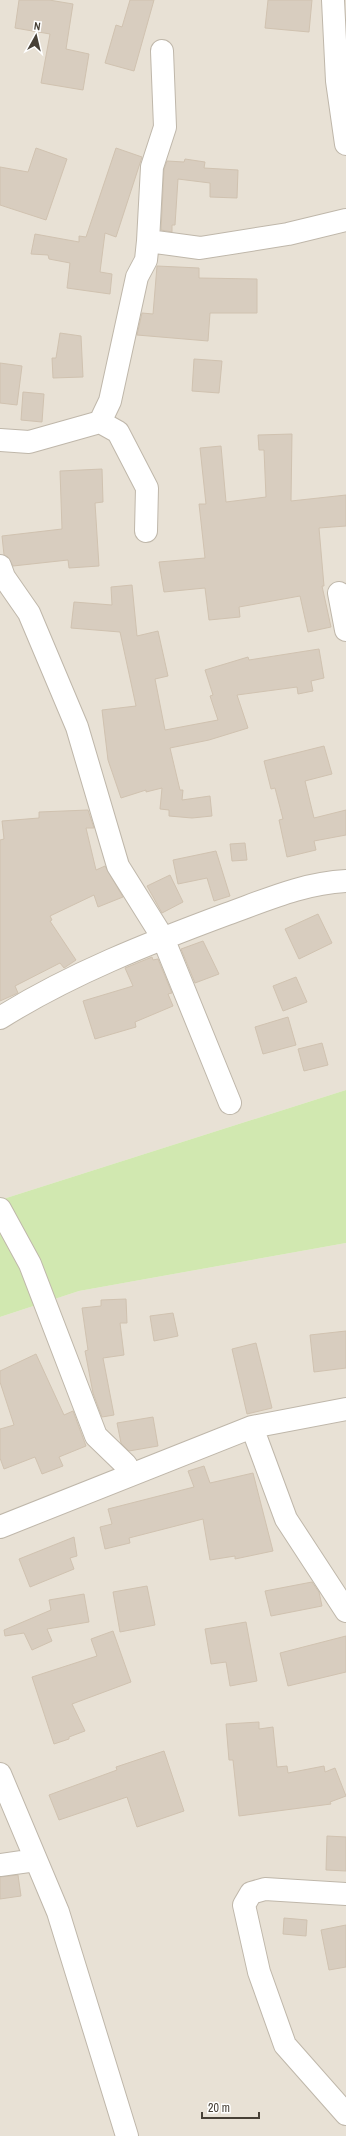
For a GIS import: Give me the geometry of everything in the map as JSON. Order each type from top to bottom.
[{"type":"street","points":[[333,0],[337,81],[346,144]]},
{"type":"street","points":[[100,422],[110,401],[137,277],[146,260],[152,167],[165,127],[162,51]]},
{"type":"street","points":[[148,241],[200,248],[288,234],[346,220]]},
{"type":"street","points":[[0,440],[29,442],[100,422],[118,432],[147,488],[146,531]]},
{"type":"street","points":[[0,566],[4,577],[29,613],[77,727],[118,866],[163,938],[230,1104]]},
{"type":"street","points":[[339,593],[346,630]]},
{"type":"street","points":[[0,1018],[38,996],[163,938],[302,886],[346,880]]},
{"type":"street","points":[[0,1209],[30,1264],[96,1436],[126,1465],[128,1476]]},
{"type":"street","points":[[0,1527],[252,1427],[346,1409]]},
{"type":"street","points":[[252,1427],[286,1520],[346,1611]]},
{"type":"street","points":[[0,1774],[58,1912],[127,2136]]},
{"type":"street","points":[[0,1865],[36,1860]]},
{"type":"street","points":[[346,1894],[264,1889],[251,1893],[244,1905],[259,1972],[285,2045],[346,2114]]},
{"type":"shaded area","points":[[0,0],[346,0],[346,1090],[0,1200]]},
{"type":"shaded area","points":[[346,1243],[346,2136],[0,2136],[0,1317],[79,1291]]},
{"type":"green space","points":[[346,1090],[346,1243],[79,1291],[0,1317],[0,1200]]},
{"type":"building","points":[[19,0],[49,0],[73,4],[66,49],[89,54],[83,90],[41,83],[50,34],[15,28]]},
{"type":"building","points":[[130,0],[154,0],[134,71],[105,63],[116,25],[122,27]]},
{"type":"building","points":[[268,0],[312,0],[309,32],[265,28]]},
{"type":"building","points":[[36,148],[67,159],[46,220],[0,205],[0,167],[28,172]]},
{"type":"building","points":[[116,148],[142,157],[116,237],[105,233],[100,272],[112,274],[110,294],[67,288],[70,263],[49,259],[48,255],[31,254],[35,234],[79,242],[79,236],[86,237]]},
{"type":"building","points":[[185,159],[205,162],[204,168],[238,170],[237,198],[210,197],[210,183],[178,179],[175,225],[172,225],[172,232],[161,230],[164,169],[167,161],[184,162]]},
{"type":"building","points":[[157,266],[199,268],[199,278],[257,279],[257,313],[210,313],[208,341],[137,335],[142,313],[153,314]]},
{"type":"building","points":[[60,333],[81,336],[83,377],[53,378],[52,358],[56,358]]},
{"type":"building","points":[[194,359],[222,361],[219,393],[192,391]]},
{"type":"building","points":[[0,363],[22,366],[17,405],[0,403]]},
{"type":"building","points":[[23,392],[44,394],[42,422],[21,420]]},
{"type":"building","points":[[292,434],[291,501],[346,495],[346,526],[319,528],[324,586],[322,586],[331,627],[308,632],[300,596],[239,607],[240,617],[209,620],[205,588],[164,592],[159,562],[205,558],[199,504],[206,504],[200,448],[221,446],[226,502],[266,497],[264,450],[259,450],[258,435]]},
{"type":"building","points":[[102,469],[103,502],[95,503],[99,566],[69,568],[68,560],[13,566],[8,557],[4,555],[2,536],[62,529],[60,471]]},
{"type":"building","points":[[132,585],[137,636],[158,631],[168,676],[155,679],[165,730],[218,720],[210,696],[213,695],[205,670],[248,657],[249,660],[319,649],[324,678],[311,681],[313,691],[298,694],[297,687],[237,695],[248,728],[209,740],[170,748],[180,790],[183,790],[182,800],[210,796],[212,816],[192,818],[169,816],[169,810],[160,809],[162,788],[146,792],[146,790],[121,798],[108,760],[102,710],[136,706],[120,632],[71,628],[74,602],[112,605],[111,587]]},
{"type":"building","points":[[324,746],[332,774],[305,781],[314,818],[346,810],[346,835],[314,841],[316,850],[287,857],[279,820],[283,819],[275,788],[271,789],[264,761]]},
{"type":"building","points":[[88,810],[94,828],[86,828],[96,870],[105,866],[123,897],[98,907],[94,895],[50,916],[52,920],[50,921],[76,960],[64,968],[60,963],[15,986],[18,993],[0,1001],[0,840],[4,839],[2,821],[39,818],[39,812]]},
{"type":"building","points":[[245,843],[247,860],[232,861],[230,844]]},
{"type":"building","points":[[216,851],[230,896],[214,901],[207,878],[178,884],[173,860]]},
{"type":"building","points":[[170,875],[183,902],[162,913],[147,886]]},
{"type":"building","points":[[318,914],[332,943],[299,959],[285,929]]},
{"type":"building","points":[[203,941],[219,974],[195,983],[181,949]]},
{"type":"building","points":[[152,957],[153,960],[158,959],[172,993],[168,994],[173,1006],[135,1022],[136,1027],[95,1039],[83,1001],[133,986],[125,968]]},
{"type":"building","points":[[296,977],[307,1002],[283,1011],[273,986]]},
{"type":"building","points":[[288,1017],[296,1045],[263,1054],[255,1027]]},
{"type":"building","points":[[322,1043],[328,1065],[304,1071],[298,1049]]},
{"type":"building","points":[[126,1299],[127,1323],[120,1323],[124,1355],[103,1358],[114,1415],[102,1417],[93,1393],[85,1351],[88,1350],[82,1308],[101,1306],[101,1300]]},
{"type":"building","points":[[173,1313],[178,1336],[154,1341],[150,1316]]},
{"type":"building","points":[[346,1331],[346,1368],[314,1372],[310,1335]]},
{"type":"building","points":[[256,1343],[272,1408],[247,1414],[232,1349]]},
{"type":"building","points":[[36,1354],[64,1415],[73,1411],[86,1446],[59,1457],[63,1466],[42,1474],[35,1457],[4,1469],[0,1458],[0,1429],[14,1425],[0,1382],[0,1371]]},
{"type":"building","points":[[153,1417],[158,1446],[129,1451],[121,1443],[117,1423]]},
{"type":"building","points":[[204,1466],[210,1483],[253,1473],[273,1551],[235,1559],[235,1556],[210,1560],[203,1519],[129,1538],[130,1543],[105,1549],[100,1527],[112,1524],[108,1509],[194,1487],[188,1471]]},
{"type":"building","points":[[74,1537],[77,1556],[70,1558],[74,1569],[30,1587],[19,1559]]},
{"type":"building","points":[[312,1582],[319,1592],[322,1606],[271,1616],[265,1591]]},
{"type":"building","points":[[147,1586],[155,1625],[120,1632],[113,1592]]},
{"type":"building","points":[[84,1594],[89,1622],[47,1629],[52,1641],[32,1650],[24,1633],[5,1636],[4,1630],[51,1610],[49,1600]]},
{"type":"building","points":[[246,1622],[257,1681],[230,1686],[226,1662],[211,1664],[205,1629]]},
{"type":"building","points":[[113,1631],[131,1682],[72,1704],[85,1731],[54,1744],[32,1677],[97,1656],[91,1639]]},
{"type":"building","points":[[346,1636],[346,1672],[288,1686],[280,1653]]},
{"type":"building","points":[[259,1722],[259,1729],[273,1727],[277,1767],[287,1766],[288,1773],[324,1766],[325,1772],[335,1768],[346,1796],[330,1802],[331,1804],[239,1816],[233,1760],[229,1760],[226,1724]]},
{"type":"building","points":[[164,1751],[184,1811],[137,1827],[127,1797],[59,1820],[49,1795],[117,1770],[116,1767]]},
{"type":"building","points":[[327,1836],[346,1837],[346,1871],[326,1870]]},
{"type":"building","points":[[18,1875],[21,1896],[0,1899],[0,1877]]},
{"type":"building","points":[[284,1918],[307,1920],[306,1936],[283,1934]]},
{"type":"building","points":[[346,1925],[346,1967],[329,1970],[321,1930]]}]
